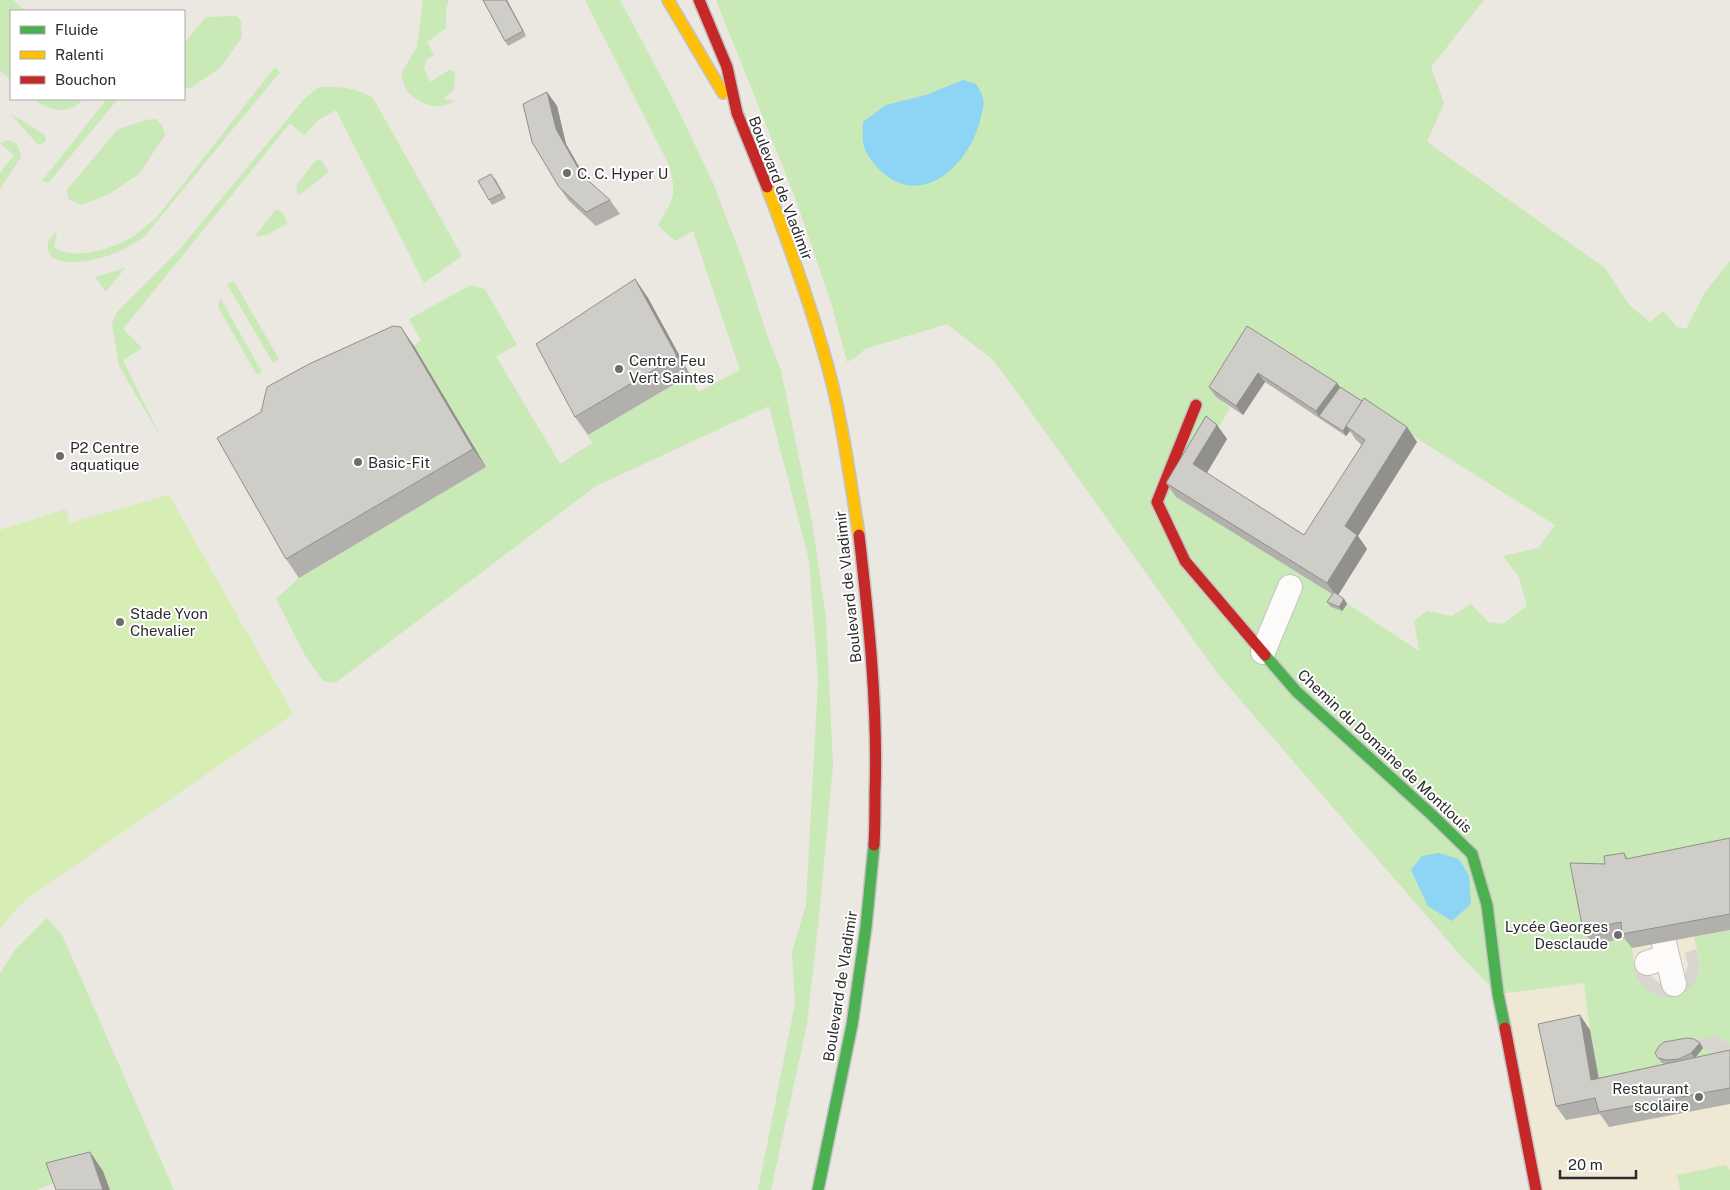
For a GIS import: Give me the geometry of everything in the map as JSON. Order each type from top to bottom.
[{"type":"main road","points":[[668,0],[711,76],[736,113]]},
{"type":"main road","name":"Boulevard de Vladimir","points":[[699,0],[727,68],[736,113],[758,162],[778,216],[813,318],[829,372],[843,435],[859,535],[870,632],[875,698],[876,767],[874,840],[866,927],[852,1025],[818,1190]]},
{"type":"main road","name":"Chemin du Domaine de Montlouis","points":[[1196,405],[1157,502],[1185,561],[1296,691],[1472,854],[1487,905],[1498,994],[1536,1190]]},
{"type":"street","points":[[1262,652],[1290,587]]},
{"type":"street","points":[[1659,955],[1674,984]]},
{"type":"shaded area","name":"Lycée Georges Desclaude","points":[[1730,638],[1730,1190],[1536,1190],[1498,994],[1512,991]]},
{"type":"shaded area","points":[[1696,949],[1699,961],[1698,976],[1692,987],[1678,996],[1669,998],[1658,996],[1648,991],[1637,979],[1634,966],[1647,963],[1650,974],[1660,983],[1666,985],[1684,977],[1688,965],[1685,953]]},
{"type":"shaded area","points":[[1717,1036],[1730,1045],[1730,1057],[1709,1051],[1688,1041]]},
{"type":"green space","points":[[0,0],[13,0],[25,10],[10,10],[10,79],[0,71]]},
{"type":"green space","points":[[423,0],[449,0],[446,9],[446,28],[427,42],[434,55],[426,60],[424,68],[430,82],[449,70],[455,72],[454,90],[443,99],[455,101],[443,106],[430,105],[413,97],[405,88],[401,74],[417,47]]},
{"type":"green space","points":[[585,0],[620,0],[674,101],[714,185],[781,370],[812,522],[826,619],[833,764],[807,1024],[771,1190],[758,1190],[795,1004],[792,952],[806,905],[818,681],[809,560],[769,406],[596,486],[335,683],[323,681],[306,657],[276,599],[299,578],[486,467],[414,346],[421,340],[409,319],[471,285],[485,289],[517,345],[496,356],[560,464],[592,443],[588,435],[690,375],[698,392],[740,370],[693,231],[675,241],[658,225],[668,209],[672,197],[673,184],[669,165]]},
{"type":"green space","points":[[716,0],[1484,0],[1431,67],[1444,103],[1427,142],[1605,268],[1629,305],[1650,322],[1663,311],[1677,327],[1686,329],[1705,292],[1730,261],[1730,854],[1631,937],[1634,966],[1640,984],[1692,987],[1699,968],[1694,937],[1730,930],[1730,1045],[1717,1036],[1689,1041],[1709,1051],[1730,1057],[1601,1094],[1584,983],[1498,994],[1461,956],[1218,674],[992,359],[947,324],[865,349],[847,362],[832,306],[795,197]],"holes":[[[1254,336],[1555,525],[1538,548],[1503,556],[1519,577],[1527,606],[1503,624],[1488,622],[1471,604],[1452,616],[1427,611],[1414,621],[1419,651],[1337,597],[1176,497],[1230,408],[1216,396]]]},
{"type":"green space","points":[[236,16],[241,21],[242,37],[220,68],[192,87],[185,89],[185,42],[206,17]]},
{"type":"green space","points":[[275,67],[280,72],[144,237],[112,254],[86,261],[65,262],[53,258],[48,245],[51,237],[57,232],[54,247],[73,253],[95,252],[127,240],[157,217]]},
{"type":"green space","points":[[319,87],[347,88],[373,98],[462,256],[424,283],[336,110],[318,120],[304,135],[290,123],[123,329],[142,348],[123,360],[160,436],[119,366],[112,323],[117,312],[179,250],[305,98]]},
{"type":"green space","points":[[36,100],[82,100],[65,110],[52,109]]},
{"type":"green space","points":[[106,100],[117,100],[49,182],[42,181]]},
{"type":"green space","points":[[11,114],[45,135],[46,141],[41,145],[37,144]]},
{"type":"green space","points":[[156,119],[163,127],[165,135],[139,174],[109,194],[81,205],[68,199],[67,190],[117,130],[145,120]]},
{"type":"green space","points":[[8,140],[17,146],[21,157],[0,189],[0,173],[14,155],[0,143]]},
{"type":"green space","points":[[320,159],[329,172],[298,196],[296,186],[315,161]]},
{"type":"green space","points":[[276,209],[284,215],[287,224],[266,235],[255,236]]},
{"type":"green space","points":[[125,268],[106,292],[95,277]]},
{"type":"green space","points":[[234,281],[279,359],[273,363],[227,284]]},
{"type":"green space","points":[[220,298],[262,372],[257,375],[218,307]]},
{"type":"green space","name":"Stade Yvon Chevalier","points":[[169,495],[293,714],[25,900],[0,928],[0,530],[66,509],[69,523]]},
{"type":"green space","points":[[47,918],[62,935],[174,1190],[110,1190],[103,1171],[59,1181],[36,1190],[0,1190],[0,974],[15,950]]},
{"type":"green space","points":[[1726,1165],[1730,1170],[1730,1190],[1680,1190],[1677,1175]]},
{"type":"water","points":[[963,80],[976,84],[984,102],[976,132],[958,163],[945,175],[931,183],[915,186],[899,183],[883,173],[873,163],[865,150],[863,122],[886,105],[926,95]]},
{"type":"water","points":[[1439,853],[1459,859],[1469,876],[1471,904],[1452,921],[1428,906],[1411,870],[1422,856]]},
{"type":"building","points":[[483,0],[506,0],[523,31],[505,41]]},
{"type":"building","name":"C. C. Hyper U","points":[[547,92],[556,129],[582,175],[610,200],[586,212],[559,187],[532,142],[523,104]]},
{"type":"building","points":[[491,174],[502,193],[489,200],[478,181]]},
{"type":"building","name":"Centre Feu Vert Saintes","points":[[635,279],[677,356],[575,417],[536,344]]},
{"type":"building","name":"Basic-Fit","points":[[393,326],[401,327],[473,449],[286,559],[217,438],[261,412],[267,387],[309,364]]},
{"type":"building","points":[[1247,326],[1337,383],[1316,411],[1258,373],[1236,406],[1209,387]]},
{"type":"building","points":[[1340,387],[1362,401],[1343,431],[1319,416]]},
{"type":"building","points":[[1364,398],[1407,427],[1345,526],[1357,535],[1327,583],[1166,483],[1206,416],[1217,425],[1193,464],[1304,535],[1365,440],[1346,426]]},
{"type":"building","points":[[1334,592],[1344,599],[1339,607],[1327,602]]},
{"type":"building","points":[[1730,838],[1730,914],[1622,934],[1621,922],[1583,930],[1570,863],[1605,864],[1604,856],[1624,853],[1626,859]]},
{"type":"building","points":[[1580,1015],[1591,1080],[1730,1050],[1730,1088],[1599,1112],[1595,1098],[1556,1106],[1538,1024]]},
{"type":"building","points":[[1687,1038],[1694,1039],[1700,1043],[1691,1053],[1679,1059],[1666,1060],[1658,1058],[1655,1053],[1664,1042]]},
{"type":"building","points":[[90,1152],[103,1190],[56,1190],[46,1163]]},
{"type":"traffic: fast","points":[[1265,655],[1296,691],[1472,854],[1487,905],[1498,994],[1505,1028]]},
{"type":"traffic: fast","points":[[818,1190],[852,1025],[866,927],[874,845]]},
{"type":"traffic: slow","points":[[668,0],[723,93]]},
{"type":"traffic: slow","points":[[767,187],[800,278],[829,371],[842,432],[859,535]]},
{"type":"traffic: jam","points":[[699,0],[727,67],[737,113],[767,187]]},
{"type":"traffic: jam","points":[[1196,405],[1157,502],[1185,561],[1265,655]]},
{"type":"traffic: jam","points":[[859,535],[874,697],[876,762],[874,845]]},
{"type":"traffic: jam","points":[[1505,1028],[1536,1190]]},
{"type":"place","name":"C. C. Hyper U","points":[[567,173]]},
{"type":"place","name":"Centre Feu Vert Saintes","points":[[619,369]]},
{"type":"place","name":"P2 Centre aquatique","points":[[60,456]]},
{"type":"place","name":"Basic-Fit","points":[[358,462]]},
{"type":"place","name":"Stade Yvon Chevalier","points":[[120,622]]},
{"type":"place","name":"Lycée Georges Desclaude","points":[[1618,935]]},
{"type":"place","name":"Restaurant scolaire","points":[[1699,1097]]}]
